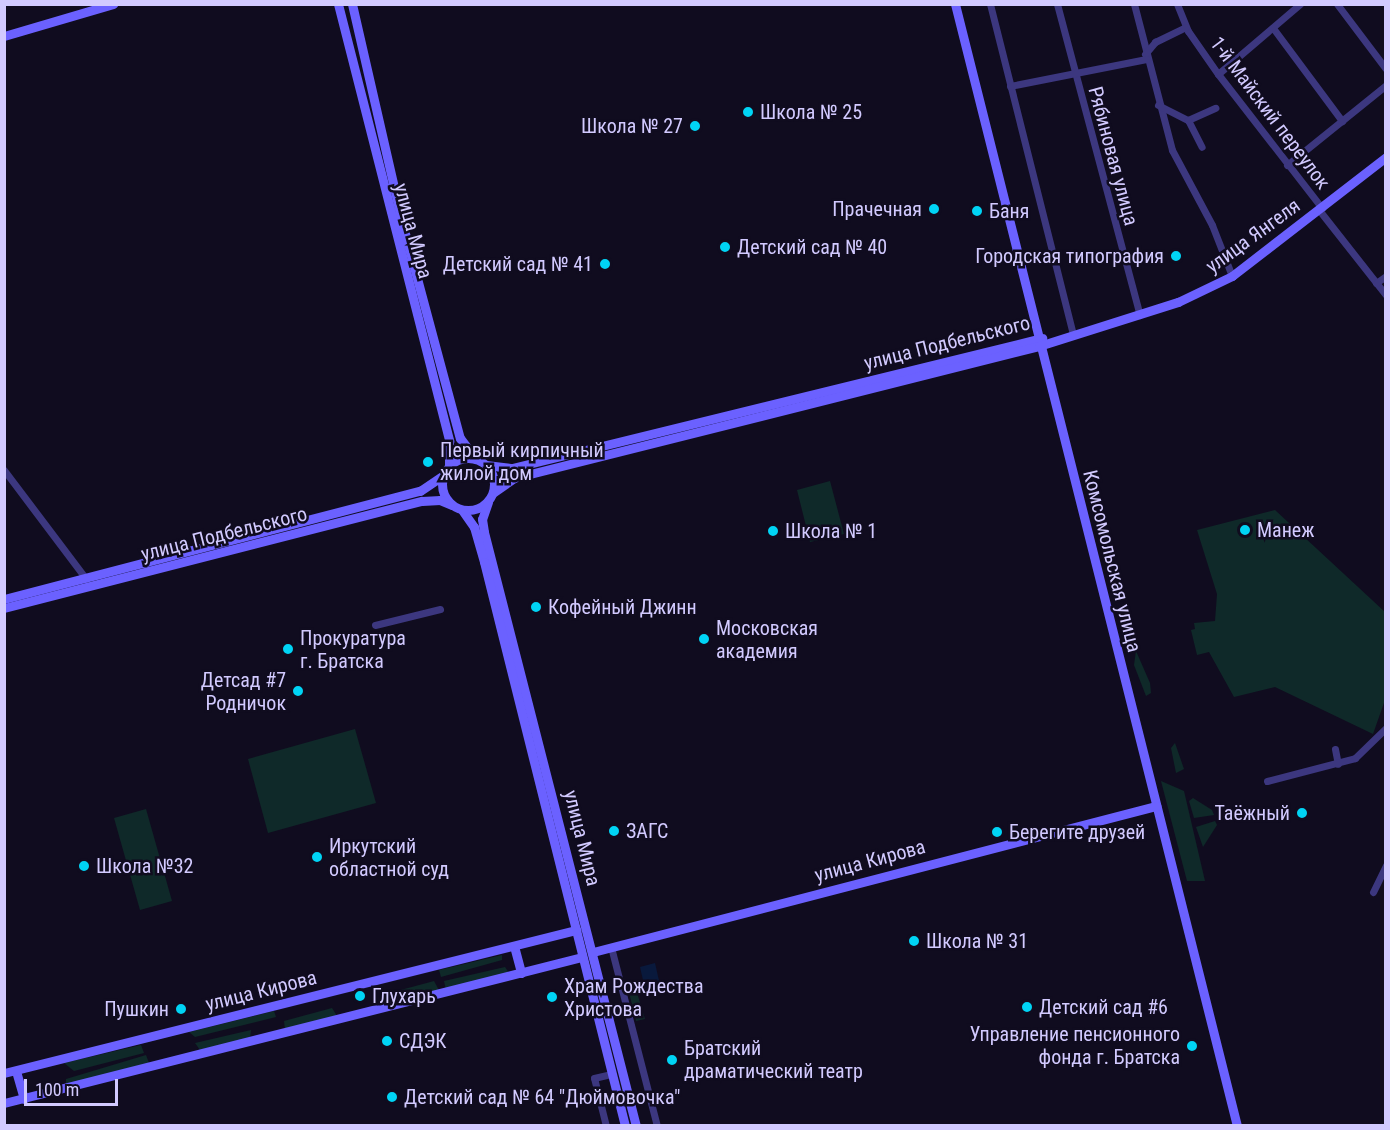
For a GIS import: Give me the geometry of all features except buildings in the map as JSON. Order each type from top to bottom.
[{"type":"main road","points":[[4,36],[113,4]]},
{"type":"main road","name":"улица Мира","points":[[338,4],[449,441],[449,467]]},
{"type":"main road","name":"улица Мира","points":[[351,4],[403,226],[455,421],[464,448],[476,459]]},
{"type":"main road","name":"Комсомольская улица","points":[[956,4],[1237,1125]]},
{"type":"main road","name":"улица Янгеля","points":[[1058,338],[1140,315],[1198,294],[1232,276],[1386,157]]},
{"type":"main road","name":"улица Подбельского","points":[[494,492],[514,478],[1058,338]]},
{"type":"main road","name":"улица Подбельского","points":[[486,465],[501,470],[519,467],[935,368]]},
{"type":"main road","points":[[464,459],[476,459],[486,465],[494,480],[494,492],[488,502],[483,525],[488,561],[474,527],[462,510],[452,505],[443,492],[444,476],[449,467],[464,459]]},
{"type":"main road","name":"улица Подбельского","points":[[4,608],[420,491],[444,476]]},
{"type":"main road","name":"улица Подбельского","points":[[4,599],[86,579],[146,568],[422,501],[440,500],[452,505]]},
{"type":"main road","points":[[462,510],[479,509],[488,502]]},
{"type":"main road","name":"улица Мира","points":[[488,561],[562,831],[636,1125]]},
{"type":"main road","name":"улица Мира","points":[[488,561],[551,834],[625,1125]]},
{"type":"main road","name":"улица Кирова","points":[[593,952],[1156,807]]},
{"type":"main road","points":[[551,834],[562,831]]},
{"type":"main road","name":"улица Кирова","points":[[4,1073],[576,930]]},
{"type":"main road","points":[[514,946],[521,973]]},
{"type":"main road","points":[[4,1103],[582,957]]},
{"type":"main road","points":[[594,1005],[605,1002]]},
{"type":"main road","points":[[16,1071],[24,1099]]},
{"type":"street","points":[[990,4],[1073,334]]},
{"type":"street","name":"Рябиновая улица","points":[[1057,4],[1074,75],[1140,315]]},
{"type":"street","points":[[1134,4],[1158,105],[1172,150],[1212,225],[1232,276]]},
{"type":"street","name":"1-й Майский переулок","points":[[1178,4],[1186,27],[1218,74],[1386,295]]},
{"type":"street","points":[[1218,74],[1300,4]]},
{"type":"street","points":[[1336,4],[1386,69]]},
{"type":"street","points":[[1010,86],[1074,75],[1146,56],[1155,42],[1186,27]]},
{"type":"street","points":[[1273,28],[1342,121]]},
{"type":"street","points":[[1287,165],[1386,85]]},
{"type":"street","points":[[1158,105],[1188,120],[1202,147]]},
{"type":"street","points":[[1188,120],[1215,108]]},
{"type":"street","points":[[1376,283],[1386,276]]},
{"type":"street","points":[[4,470],[86,579]]},
{"type":"street","points":[[375,626],[440,609]]},
{"type":"street","points":[[1267,782],[1355,758],[1386,728]]},
{"type":"street","points":[[1335,749],[1338,764]]},
{"type":"street","points":[[1373,892],[1386,864]]},
{"type":"street","points":[[611,947],[657,1125]]},
{"type":"street","points":[[606,1125],[594,1078],[612,1074]]},
{"type":"green space","points":[[830,481],[844,534],[810,542],[797,490]]},
{"type":"green space","points":[[1275,510],[1385,612],[1385,700],[1373,734],[1275,687],[1234,697],[1209,652],[1197,655],[1191,630],[1195,629],[1194,623],[1215,621],[1217,594],[1197,530]]},
{"type":"green space","points":[[1136,651],[1150,683],[1151,693],[1146,696],[1134,665]]},
{"type":"green space","points":[[355,729],[376,803],[268,833],[248,759]]},
{"type":"green space","points":[[1175,743],[1184,769],[1176,773],[1171,748]]},
{"type":"green space","points":[[1161,781],[1184,791],[1205,881],[1187,881]]},
{"type":"green space","points":[[1193,798],[1212,810],[1214,815],[1194,818],[1189,801]]},
{"type":"green space","points":[[146,809],[172,901],[140,910],[114,818]]},
{"type":"green space","points":[[1215,821],[1217,825],[1203,847],[1196,827]]},
{"type":"green space","points":[[502,955],[502,960],[441,977],[439,970]]},
{"type":"green space","points":[[505,967],[509,973],[446,990],[444,981]]},
{"type":"green space","points":[[434,981],[440,992],[400,1001],[397,991]]},
{"type":"green space","points":[[635,986],[645,1019],[636,1021],[628,988]]},
{"type":"green space","points":[[332,1008],[337,1016],[285,1030],[284,1021]]},
{"type":"green space","points":[[274,1011],[276,1017],[195,1037],[189,1032]]},
{"type":"green space","points":[[251,1030],[250,1038],[200,1050],[195,1043]]},
{"type":"green space","points":[[141,1045],[144,1053],[74,1071],[64,1063]]},
{"type":"green space","points":[[146,1055],[149,1063],[66,1085],[66,1079]]},
{"type":"water","points":[[655,963],[660,992],[652,995],[645,989],[640,967]]},
{"type":"place","name":"Школа № 25","points":[[748,112]]},
{"type":"place","name":"Школа № 27","points":[[695,126]]},
{"type":"place","name":"Прачечная","points":[[934,209]]},
{"type":"place","name":"Баня","points":[[977,211]]},
{"type":"place","name":"Детский сад № 40","points":[[725,247]]},
{"type":"place","name":"Городская типография","points":[[1176,256]]},
{"type":"place","name":"Детский сад № 41","points":[[605,264]]},
{"type":"place","name":"Первый кирпичный жилой дом","points":[[428,462]]},
{"type":"place","name":"Манеж","points":[[1245,530]]},
{"type":"place","name":"Школа № 1","points":[[773,531]]},
{"type":"place","name":"Кофейный Джинн","points":[[536,607]]},
{"type":"place","name":"Московская академия","points":[[704,639]]},
{"type":"place","name":"Прокуратура г. Братска","points":[[288,649]]},
{"type":"place","name":"Детсад #7 Родничок","points":[[298,691]]},
{"type":"place","name":"Таёжный","points":[[1302,813]]},
{"type":"place","name":"ЗАГС","points":[[614,831]]},
{"type":"place","name":"Берегите друзей","points":[[997,832]]},
{"type":"place","name":"Иркутский областной суд","points":[[317,857]]},
{"type":"place","name":"Школа №32","points":[[84,866]]},
{"type":"place","name":"Школа № 31","points":[[914,941]]},
{"type":"place","name":"Глухарь","points":[[360,996]]},
{"type":"place","name":"Храм Рождества Христова","points":[[552,997]]},
{"type":"place","name":"Детский сад #6","points":[[1027,1007]]},
{"type":"place","name":"Пушкин","points":[[181,1009]]},
{"type":"place","name":"СДЭК","points":[[387,1041]]},
{"type":"place","name":"Управление пенсионного фонда г. Братска","points":[[1192,1046]]},
{"type":"place","name":"Братский драматический театр","points":[[672,1060]]},
{"type":"place","name":"Детский сад № 64 \"Дюймовочка\"","points":[[392,1097]]}]
